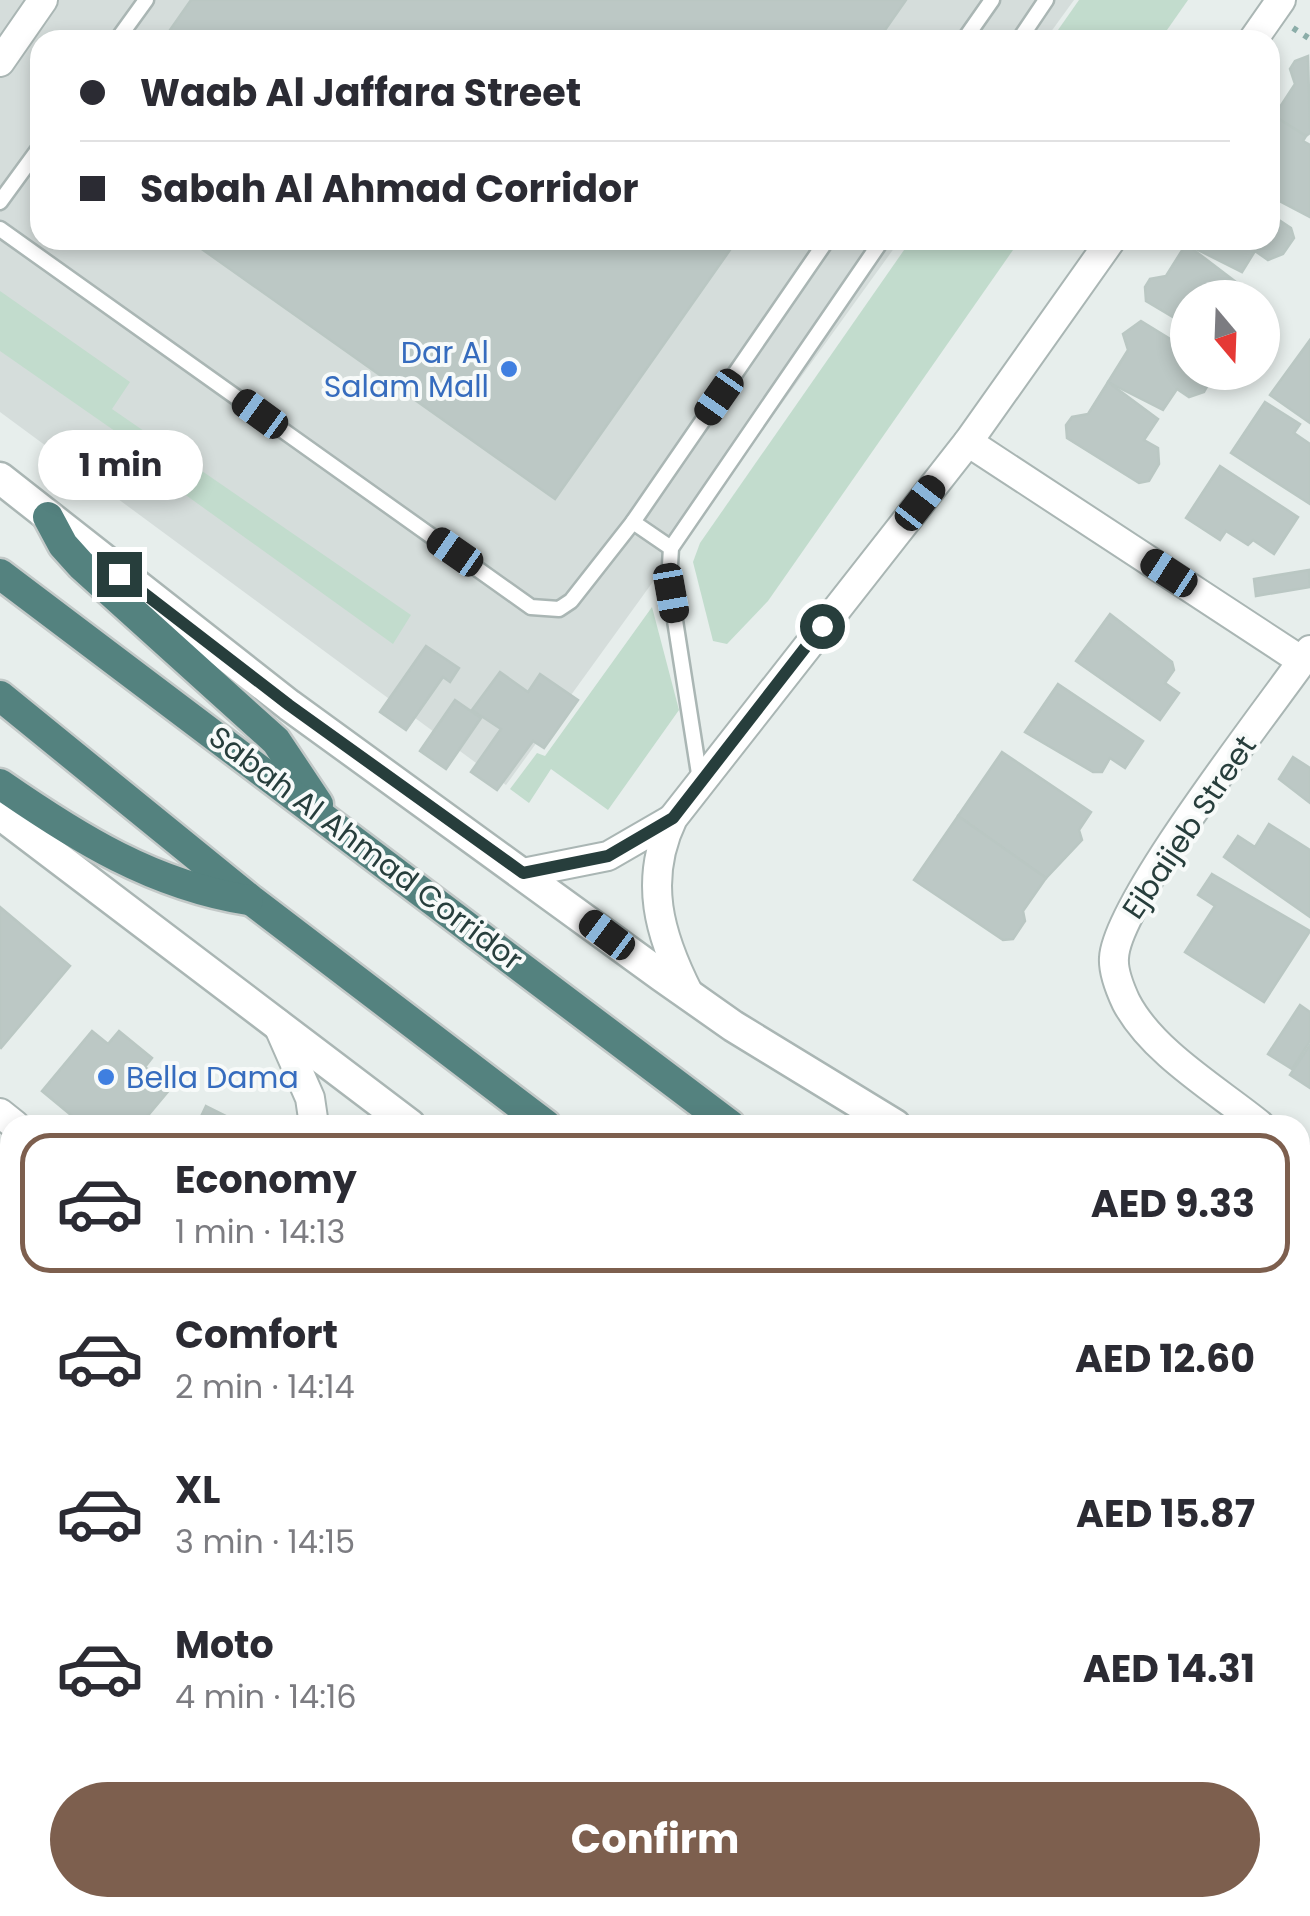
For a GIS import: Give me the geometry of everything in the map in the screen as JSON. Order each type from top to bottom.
[{"type":"highway","points":[[48,517],[63,545],[81,565],[276,741],[324,815]]},
{"type":"highway","name":"Sabah Al Ahmad Corridor","points":[[0,574],[717,1115]]},
{"type":"highway","points":[[0,696],[251,900],[533,1115]]},
{"type":"highway","points":[[0,784],[128,865],[187,887],[251,900]]},
{"type":"street","points":[[0,62],[43,0]]},
{"type":"street","points":[[1260,30],[1281,0]]},
{"type":"street","points":[[689,994],[665,948],[658,916],[660,846],[673,818],[968,442],[1104,250]]},
{"type":"street","name":"Ejbaijeb Street","points":[[968,442],[1306,656],[1132,905],[1114,957],[1124,998],[1134,1016],[1158,1042],[1248,1115]]},
{"type":"street","points":[[0,478],[289,705],[689,994],[879,1115]]},
{"type":"street","points":[[0,814],[397,1115]]},
{"type":"street","points":[[523,873],[608,856],[673,818]]},
{"type":"street","points":[[276,1021],[310,1098],[313,1115]]},
{"type":"lane","points":[[124,30],[146,0]]},
{"type":"lane","points":[[971,30],[992,0]]},
{"type":"lane","points":[[1026,30],[1046,0]]},
{"type":"lane","points":[[0,202],[30,160]]},
{"type":"lane","points":[[0,230],[531,607],[559,608],[571,601],[633,522],[820,250]]},
{"type":"lane","points":[[700,780],[669,582],[671,548],[875,250]]},
{"type":"lane","points":[[633,522],[671,548]]},
{"type":"shaded area","points":[[0,0],[1074,0],[1052,30],[30,30],[30,250],[893,250],[506,785],[0,412]]},
{"type":"green space","points":[[1079,0],[1188,0],[1167,30],[1058,30]]},
{"type":"green space","points":[[904,250],[1013,250],[768,601],[727,644],[713,641],[693,562],[700,543]]},
{"type":"green space","points":[[0,291],[130,382],[112,409],[411,615],[393,644],[169,483],[122,436],[0,351]]},
{"type":"green space","points":[[652,607],[679,710],[608,810],[551,769],[529,803],[510,789],[537,753],[545,756]]},
{"type":"building","points":[[191,0],[906,0],[885,30],[170,30]]},
{"type":"building","points":[[1308,56],[1310,133],[1306,136],[1280,120],[1280,107],[1295,84],[1290,69],[1295,61]]},
{"type":"building","points":[[1280,120],[1306,136],[1303,141],[1310,145],[1310,217],[1280,201]]},
{"type":"building","points":[[1280,221],[1291,228],[1294,238],[1283,254],[1268,260],[1255,251],[1242,272],[1198,250],[1280,250]]},
{"type":"building","name":"Dar Al Salam Mall","points":[[203,250],[730,250],[555,499]]},
{"type":"building","points":[[1182,250],[1194,250],[1233,280],[1170,280],[1170,315],[1146,301],[1145,287],[1150,279],[1166,276]]},
{"type":"building","points":[[1141,321],[1170,339],[1170,390],[1176,390],[1163,410],[1108,382],[1128,350],[1123,334]]},
{"type":"building","points":[[1310,340],[1310,423],[1270,395],[1280,390],[1280,381]]},
{"type":"building","points":[[1108,382],[1158,419],[1144,440],[1158,448],[1159,464],[1149,481],[1139,483],[1067,438],[1066,425],[1072,417],[1088,414]]},
{"type":"building","points":[[1178,390],[1205,390],[1204,392],[1189,397]]},
{"type":"building","points":[[1265,402],[1300,424],[1294,433],[1310,444],[1310,504],[1231,453]]},
{"type":"building","points":[[1220,466],[1298,517],[1274,554],[1253,540],[1248,545],[1226,531],[1220,540],[1186,518]]},
{"type":"building","points":[[1309,570],[1310,587],[1256,596],[1254,579]]},
{"type":"building","points":[[1110,614],[1172,662],[1174,670],[1165,683],[1179,693],[1160,720],[1076,661]]},
{"type":"building","points":[[426,646],[459,668],[450,682],[443,677],[406,730],[380,712]]},
{"type":"building","points":[[500,672],[528,692],[540,674],[578,700],[544,748],[533,741],[497,790],[471,772],[501,729],[472,710]]},
{"type":"building","points":[[1058,684],[1143,741],[1125,768],[1110,758],[1102,772],[1093,772],[1025,732]]},
{"type":"building","points":[[455,700],[481,718],[446,769],[420,751]]},
{"type":"building","points":[[1002,752],[1091,812],[1079,830],[1082,840],[1046,878],[958,816]]},
{"type":"building","points":[[1293,757],[1310,768],[1310,803],[1279,779]]},
{"type":"building","points":[[958,816],[1046,878],[1023,911],[1025,921],[1013,939],[1003,940],[914,880]]},
{"type":"building","points":[[1269,824],[1310,850],[1310,917],[1224,857],[1238,836],[1255,847]]},
{"type":"building","points":[[1212,874],[1310,931],[1264,1002],[1185,952],[1215,906],[1198,895]]},
{"type":"building","points":[[0,907],[70,966],[1,1048],[0,1047]]},
{"type":"building","points":[[1300,1005],[1310,1012],[1310,1041],[1292,1069],[1268,1054]]},
{"type":"building","name":"Bella Dama","points":[[92,1031],[108,1044],[119,1031],[152,1058],[145,1067],[171,1088],[148,1115],[71,1115],[42,1091]]},
{"type":"building","points":[[1310,1045],[1310,1088],[1290,1075]]},
{"type":"building","points":[[206,1106],[224,1115],[202,1115]]},
{"type":"place","name":"Dar Al Salam Mall","points":[[509,369]]},
{"type":"place","name":"Bella Dama","points":[[106,1077]]},
{"type":"route","points":[[119,574],[289,705],[523,873],[574,866],[608,856],[673,818],[822,626]]}]
